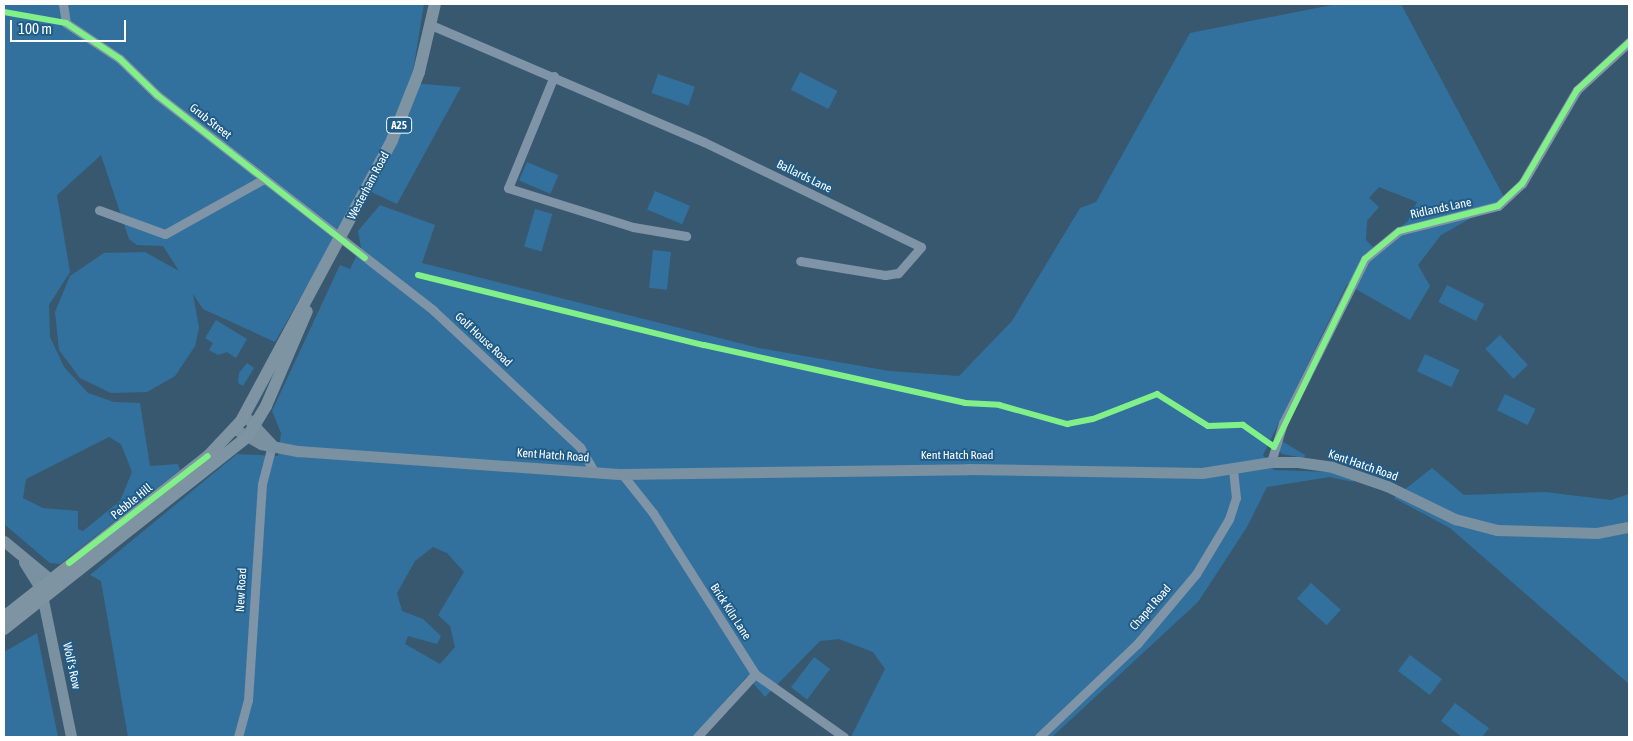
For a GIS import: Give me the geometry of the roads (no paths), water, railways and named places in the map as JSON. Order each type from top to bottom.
[{"type":"main road","name":"Westerham Road","points":[[239,423],[342,238],[399,125],[431,24],[435,4]]},
{"type":"main road","name":"Westerham Road","points":[[248,436],[256,425],[334,252]]},
{"type":"main road","name":"Kent Hatch Road","points":[[239,423],[248,436],[272,445],[595,473],[960,469],[1202,473],[1271,462],[1332,467],[1387,486],[1455,519],[1497,530],[1597,533],[1629,527]]},
{"type":"main road","points":[[239,423],[256,425],[272,445]]},
{"type":"main road","name":"Pebble Hill","points":[[46,590],[184,476],[239,423]]},
{"type":"main road","name":"Pebble Hill","points":[[46,590],[248,436]]},
{"type":"main road","points":[[4,617],[46,590],[8,544]]},
{"type":"main road","name":"A25","points":[[4,629],[46,590]]},
{"type":"main road","name":"Wolf's Row","points":[[46,590],[71,737]]},
{"type":"street","name":"Grub Street","points":[[63,4],[66,23],[120,59],[157,95],[342,238]]},
{"type":"street","name":"Ballards Lane","points":[[431,24],[554,76],[921,247],[898,273],[885,275],[800,261]]},
{"type":"street","name":"Ridlands Lane","points":[[1271,462],[1283,423],[1365,260],[1399,231],[1498,206],[1522,184],[1577,90],[1629,42]]},
{"type":"street","points":[[554,76],[508,188],[633,227],[686,236]]},
{"type":"street","points":[[99,210],[166,234],[264,179]]},
{"type":"street","name":"Golf House Road","points":[[342,238],[434,311],[580,447],[595,473]]},
{"type":"street","name":"New Road","points":[[238,737],[248,700],[262,484],[272,445]]},
{"type":"street","name":"Chapel Road","points":[[1039,737],[1137,644],[1196,574],[1229,519],[1236,498],[1233,468]]},
{"type":"street","name":"Brick Kiln Lane","points":[[622,474],[653,513],[755,674],[844,737]]},
{"type":"street","points":[[697,737],[755,674]]}]
